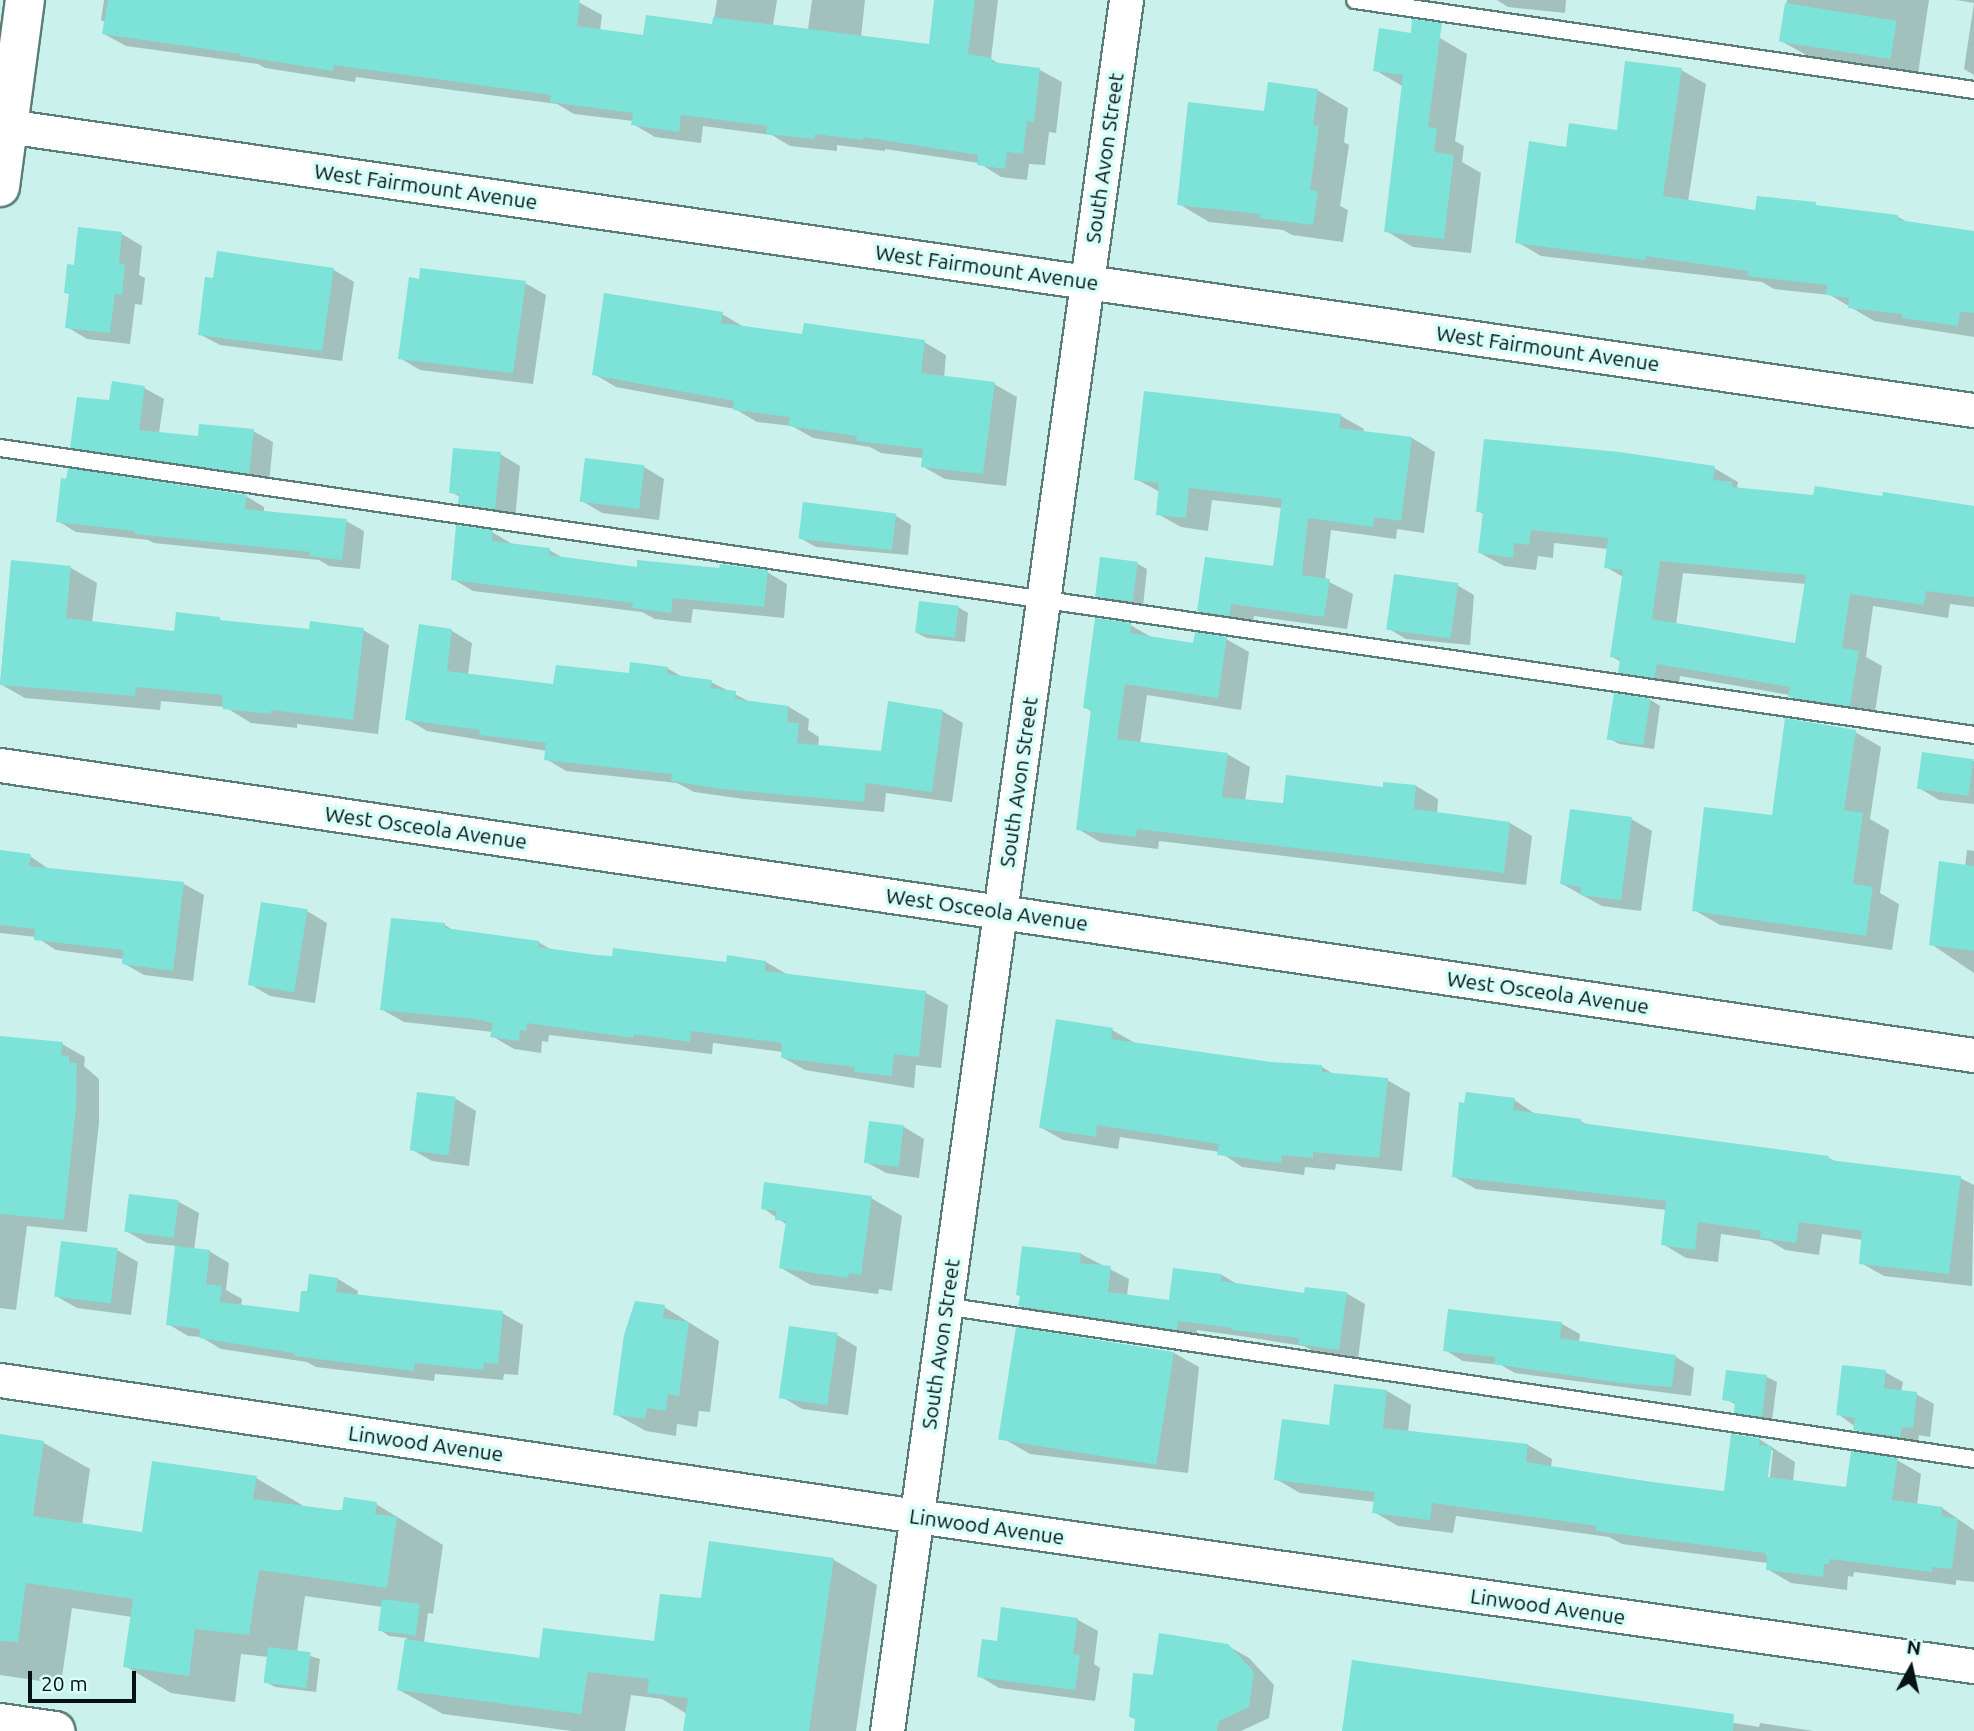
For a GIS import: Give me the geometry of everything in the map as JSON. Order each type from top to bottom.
[{"type":"street","points":[[0,187],[4,125],[25,0]]},
{"type":"street","name":"South Avon Street","points":[[887,1731],[1126,0]]},
{"type":"street","name":"West Fairmount Avenue","points":[[4,125],[1974,410]]},
{"type":"street","name":"West Osceola Avenue","points":[[0,765],[1974,1055]]},
{"type":"street","name":"Linwood Avenue","points":[[0,1380],[917,1516],[1974,1666]]},
{"type":"street","points":[[0,1723],[55,1731]]},
{"type":"lane","points":[[1354,0],[1974,90]]},
{"type":"lane","points":[[0,448],[1974,735]]},
{"type":"lane","points":[[944,1306],[1974,1460]]},
{"type":"building","points":[[108,0],[580,0],[577,26],[643,35],[646,15],[712,24],[713,17],[929,44],[934,0],[975,0],[968,54],[992,58],[992,62],[1040,68],[1034,122],[1027,121],[1023,154],[1007,152],[1005,169],[977,165],[978,155],[863,137],[863,140],[815,134],[815,139],[766,134],[767,126],[681,115],[679,132],[631,125],[633,113],[550,102],[551,95],[334,65],[333,71],[240,56],[241,54],[102,34]]},
{"type":"building","points":[[1785,3],[1897,21],[1891,59],[1779,42]]},
{"type":"building","points":[[1412,19],[1442,23],[1428,127],[1437,128],[1434,152],[1454,155],[1444,239],[1384,232],[1403,75],[1373,71],[1379,28],[1411,33]]},
{"type":"building","points":[[1625,61],[1682,68],[1663,196],[1755,210],[1757,196],[1816,202],[1816,205],[1898,215],[1898,220],[1974,231],[1974,313],[1960,312],[1958,326],[1902,318],[1902,314],[1848,308],[1849,298],[1826,295],[1827,285],[1747,276],[1748,271],[1646,256],[1645,260],[1515,243],[1529,141],[1566,147],[1569,123],[1617,130]]},
{"type":"building","points":[[1268,82],[1318,89],[1313,125],[1319,126],[1310,190],[1318,191],[1313,225],[1259,218],[1260,214],[1177,205],[1188,102],[1264,111]]},
{"type":"building","points":[[78,227],[122,232],[119,264],[125,265],[122,295],[115,294],[110,333],[65,328],[69,294],[64,293],[67,264],[74,265]]},
{"type":"building","points":[[217,251],[334,268],[322,351],[198,335],[205,277],[213,278]]},
{"type":"building","points":[[420,268],[526,281],[513,373],[398,359],[409,277],[419,279]]},
{"type":"building","points":[[604,293],[723,312],[721,323],[802,334],[804,323],[925,340],[921,373],[995,382],[983,474],[921,467],[923,449],[856,441],[857,436],[788,426],[790,417],[733,410],[734,401],[592,375]]},
{"type":"building","points":[[112,381],[145,386],[139,430],[198,436],[199,424],[254,429],[249,474],[70,448],[77,397],[109,400]]},
{"type":"building","points":[[1144,391],[1341,414],[1339,428],[1412,437],[1401,521],[1374,517],[1373,527],[1308,518],[1302,575],[1330,579],[1324,617],[1231,604],[1230,616],[1197,611],[1205,557],[1273,566],[1282,499],[1189,488],[1186,518],[1156,515],[1159,483],[1134,480]]},
{"type":"building","points":[[1484,439],[1619,452],[1715,466],[1713,480],[1732,482],[1732,487],[1813,495],[1815,486],[1882,496],[1883,492],[1974,506],[1974,597],[1926,591],[1924,605],[1850,594],[1842,648],[1859,651],[1850,706],[1788,697],[1790,687],[1657,664],[1654,678],[1618,673],[1620,658],[1610,657],[1623,570],[1604,568],[1608,538],[1531,530],[1529,545],[1514,543],[1513,558],[1478,553],[1483,512],[1476,512]],"holes":[[[1660,561],[1806,575],[1795,643],[1652,619]]]},
{"type":"building","points":[[453,448],[501,452],[495,509],[458,504],[459,494],[449,493]]},
{"type":"building","points":[[585,458],[645,465],[639,509],[580,502]]},
{"type":"building","points":[[68,468],[247,495],[245,509],[347,519],[342,560],[309,556],[310,552],[135,534],[135,531],[56,522],[61,478],[66,479]]},
{"type":"building","points":[[803,502],[896,513],[892,550],[798,539]]},
{"type":"building","points":[[456,525],[493,530],[492,541],[550,548],[549,555],[637,567],[637,560],[719,568],[720,564],[768,570],[764,607],[673,598],[671,613],[632,608],[633,603],[451,580]]},
{"type":"building","points":[[1100,557],[1138,562],[1133,601],[1095,597]]},
{"type":"building","points":[[11,560],[71,566],[66,618],[174,631],[176,612],[220,617],[220,620],[309,629],[310,621],[364,628],[353,720],[271,710],[271,714],[223,709],[222,695],[136,687],[135,696],[0,685]]},
{"type":"building","points":[[1394,574],[1458,583],[1451,639],[1386,629]]},
{"type":"building","points":[[919,601],[959,606],[955,638],[915,633]]},
{"type":"building","points":[[1095,618],[1131,623],[1130,633],[1193,643],[1195,632],[1227,637],[1218,698],[1125,684],[1117,739],[1228,753],[1222,797],[1283,803],[1286,775],[1383,787],[1383,782],[1416,785],[1414,809],[1510,822],[1504,873],[1137,829],[1136,837],[1076,830],[1091,709],[1083,708]]},
{"type":"building","points":[[419,624],[452,629],[447,671],[553,684],[556,665],[629,673],[630,662],[668,667],[667,674],[712,680],[711,688],[736,691],[735,699],[789,706],[787,722],[799,723],[797,743],[881,751],[888,701],[943,710],[932,792],[866,783],[864,802],[722,789],[671,781],[672,774],[544,760],[546,743],[479,735],[480,730],[405,720]]},
{"type":"building","points":[[1614,693],[1651,699],[1643,745],[1607,739]]},
{"type":"building","points":[[1785,718],[1856,730],[1844,810],[1863,813],[1853,884],[1873,887],[1866,936],[1692,911],[1704,807],[1772,815]]},
{"type":"building","points":[[1922,752],[1973,759],[1968,796],[1917,789]]},
{"type":"building","points":[[1570,809],[1632,817],[1621,900],[1580,895],[1581,887],[1560,884]]},
{"type":"building","points":[[0,850],[31,854],[29,866],[184,882],[173,971],[122,964],[123,950],[34,940],[35,929],[0,925]]},
{"type":"building","points":[[1939,861],[1974,866],[1974,951],[1929,945]]},
{"type":"building","points":[[261,902],[307,909],[294,992],[248,985]]},
{"type":"building","points":[[391,918],[445,923],[445,928],[539,941],[538,947],[596,955],[612,956],[613,948],[726,962],[727,955],[766,961],[765,971],[926,991],[919,1057],[894,1054],[892,1076],[854,1072],[855,1067],[781,1058],[782,1043],[691,1031],[690,1042],[634,1034],[633,1038],[527,1023],[526,1031],[520,1030],[519,1041],[490,1037],[493,1023],[380,1010]]},
{"type":"building","points":[[1056,1019],[1113,1028],[1111,1039],[1271,1062],[1322,1065],[1322,1072],[1388,1078],[1379,1158],[1313,1152],[1313,1158],[1282,1155],[1281,1163],[1217,1155],[1219,1144],[1097,1125],[1096,1137],[1039,1128]]},
{"type":"building","points":[[0,1036],[63,1042],[61,1055],[69,1056],[69,1063],[77,1063],[76,1108],[64,1220],[0,1214]]},
{"type":"building","points":[[417,1092],[456,1097],[449,1155],[410,1151]]},
{"type":"building","points":[[1466,1092],[1515,1098],[1513,1110],[1581,1119],[1581,1123],[1829,1156],[1829,1160],[1961,1176],[1949,1274],[1859,1264],[1862,1231],[1799,1222],[1796,1243],[1760,1238],[1761,1231],[1698,1222],[1695,1250],[1661,1245],[1666,1201],[1452,1177],[1459,1102],[1464,1103]]},
{"type":"building","points":[[869,1121],[904,1125],[899,1167],[864,1163]]},
{"type":"building","points":[[764,1182],[872,1196],[861,1275],[849,1273],[848,1278],[779,1268],[786,1221],[775,1220],[776,1211],[761,1209]]},
{"type":"building","points":[[129,1194],[179,1200],[174,1238],[124,1232]]},
{"type":"building","points":[[61,1241],[118,1248],[111,1304],[54,1297]]},
{"type":"building","points":[[175,1246],[210,1250],[206,1284],[222,1286],[220,1302],[299,1312],[301,1291],[307,1291],[309,1274],[338,1278],[336,1292],[503,1311],[498,1364],[484,1363],[483,1370],[415,1363],[414,1371],[294,1356],[294,1353],[199,1338],[200,1329],[166,1325]]},
{"type":"building","points":[[1022,1246],[1081,1253],[1080,1263],[1111,1266],[1108,1292],[1169,1300],[1173,1268],[1222,1274],[1221,1281],[1304,1293],[1305,1287],[1347,1292],[1339,1350],[1298,1344],[1299,1338],[1232,1328],[1178,1321],[1177,1330],[1018,1306],[1020,1296],[1016,1295]]},
{"type":"building","points":[[635,1301],[665,1305],[663,1318],[689,1322],[679,1396],[668,1394],[666,1411],[647,1408],[645,1419],[613,1415],[624,1335]]},
{"type":"building","points":[[1448,1309],[1562,1322],[1560,1338],[1676,1355],[1672,1387],[1621,1383],[1494,1364],[1495,1357],[1443,1351]]},
{"type":"building","points":[[789,1326],[838,1333],[827,1405],[779,1398]]},
{"type":"building","points":[[1016,1327],[1174,1352],[1156,1465],[998,1440]]},
{"type":"building","points":[[1842,1365],[1886,1370],[1884,1388],[1917,1392],[1913,1428],[1902,1427],[1900,1437],[1853,1430],[1855,1418],[1836,1415]]},
{"type":"building","points":[[1726,1370],[1767,1375],[1762,1417],[1734,1413],[1735,1402],[1722,1400]]},
{"type":"building","points":[[1334,1384],[1387,1390],[1383,1428],[1528,1444],[1526,1462],[1650,1482],[1724,1491],[1731,1434],[1760,1438],[1759,1445],[1772,1446],[1768,1477],[1846,1487],[1851,1451],[1898,1458],[1892,1500],[1943,1507],[1941,1516],[1958,1519],[1952,1569],[1932,1567],[1932,1572],[1830,1559],[1829,1564],[1824,1564],[1823,1577],[1766,1570],[1767,1556],[1764,1553],[1596,1531],[1597,1526],[1432,1503],[1430,1520],[1372,1513],[1375,1492],[1274,1480],[1282,1419],[1329,1425]]},
{"type":"building","points":[[0,1434],[44,1441],[33,1516],[142,1532],[152,1461],[257,1476],[253,1499],[335,1510],[342,1510],[344,1497],[377,1502],[375,1514],[397,1517],[387,1588],[259,1570],[249,1635],[195,1629],[189,1676],[123,1667],[133,1599],[26,1583],[18,1642],[0,1641]]},
{"type":"building","points":[[709,1541],[834,1558],[809,1731],[683,1731],[688,1698],[647,1693],[649,1679],[588,1672],[581,1714],[397,1690],[405,1639],[539,1658],[543,1628],[654,1641],[660,1594],[701,1598]]},
{"type":"building","points":[[382,1599],[420,1604],[416,1635],[378,1631]]},
{"type":"building","points":[[1001,1607],[1078,1618],[1073,1654],[1080,1655],[1075,1690],[977,1677],[982,1639],[997,1641]]},
{"type":"building","points":[[1159,1633],[1228,1644],[1254,1672],[1249,1707],[1219,1721],[1217,1731],[1134,1731],[1135,1719],[1129,1717],[1133,1673],[1153,1675]]},
{"type":"building","points":[[268,1647],[311,1652],[306,1688],[264,1683]]},
{"type":"building","points":[[1352,1660],[1734,1714],[1733,1731],[1342,1731]]}]
